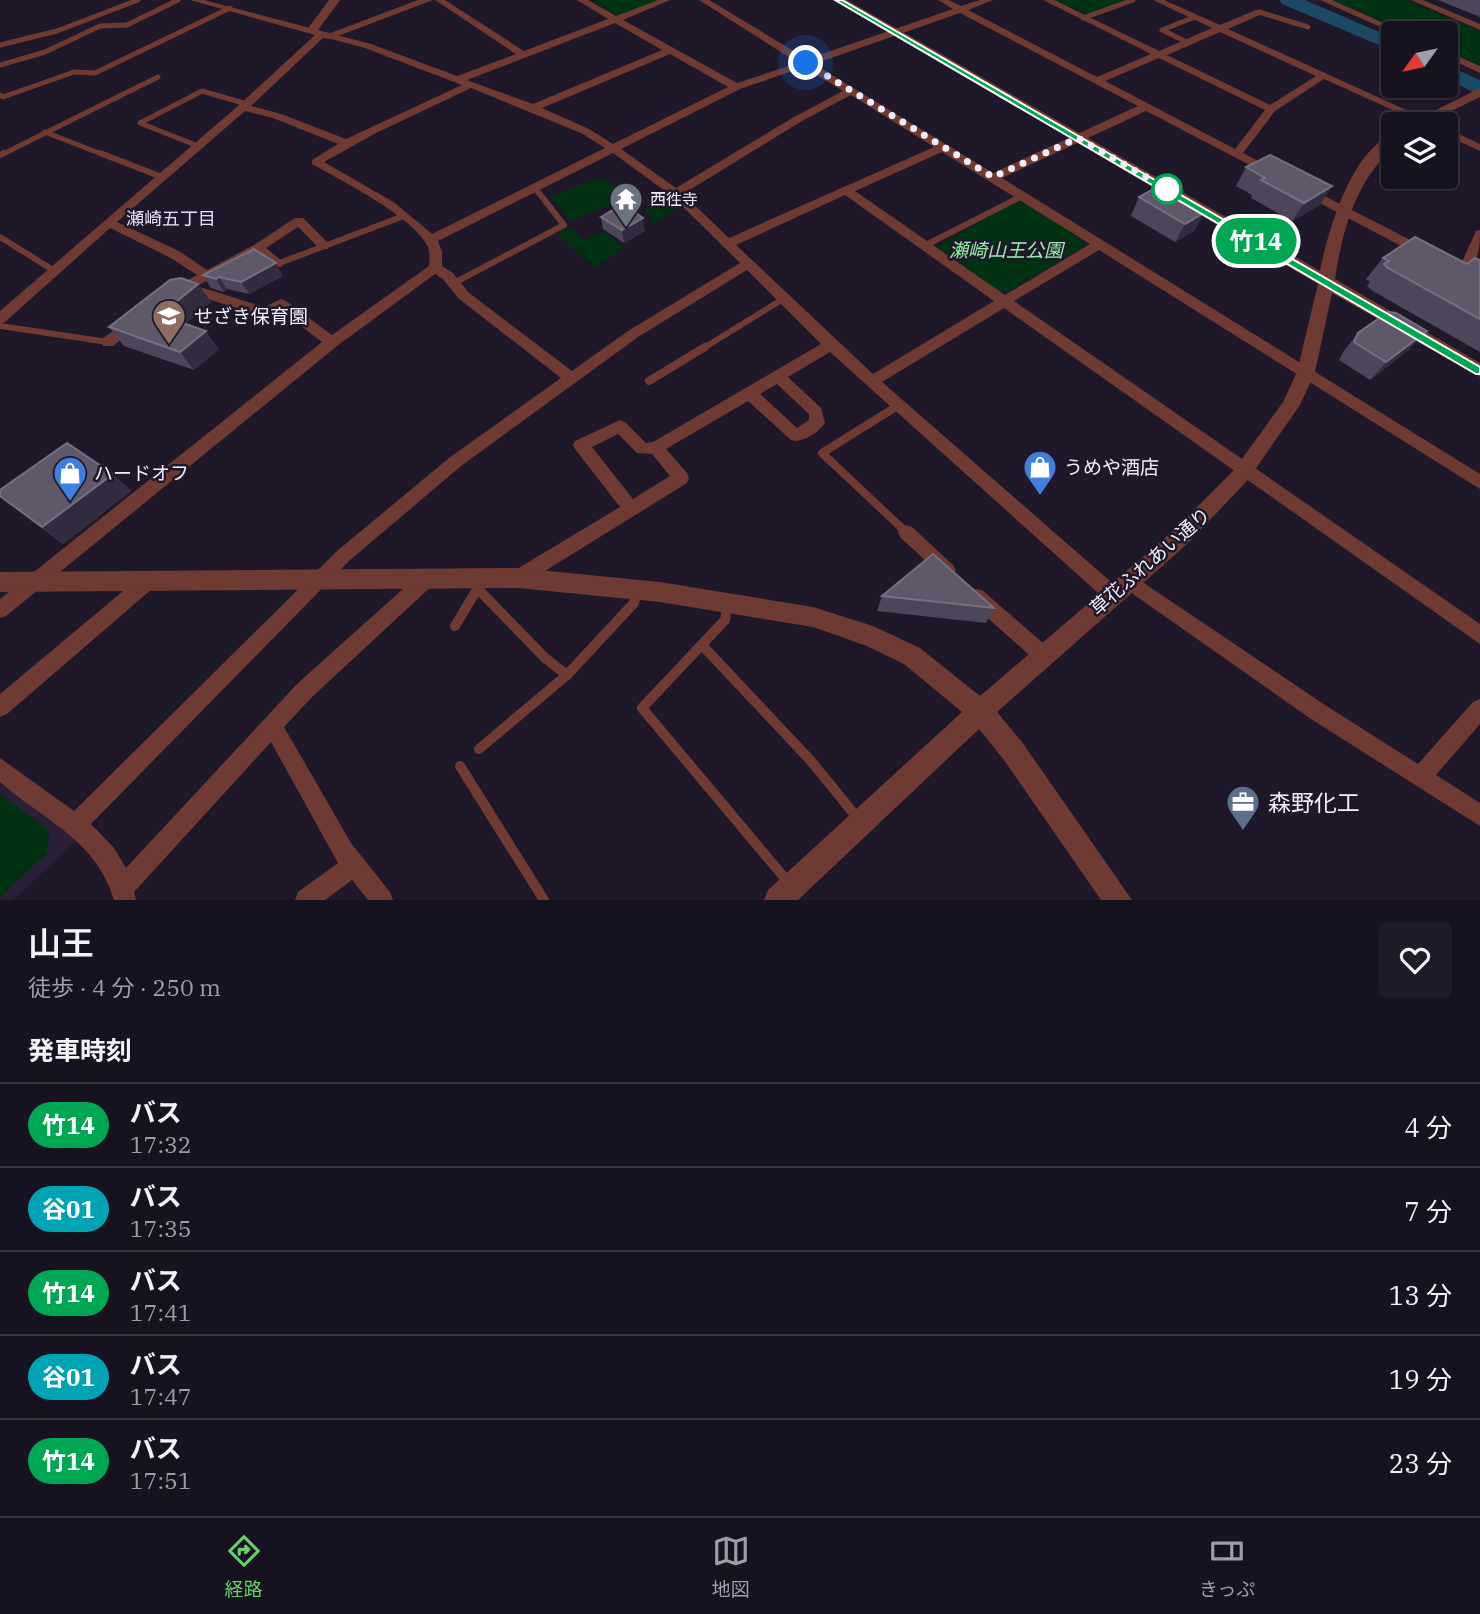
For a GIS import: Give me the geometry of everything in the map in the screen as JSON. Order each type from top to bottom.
[{"type":"street","points":[[194,0],[368,47],[533,108],[585,131],[613,148],[676,193],[831,345],[1112,594]]},
{"type":"street","points":[[0,319],[108,222],[245,106],[320,34],[335,0]]},
{"type":"street","points":[[320,34],[428,0]]},
{"type":"street","points":[[439,0],[524,55]]},
{"type":"street","points":[[581,0],[736,87]]},
{"type":"street","points":[[456,80],[666,0]]},
{"type":"street","points":[[703,0],[1306,371],[1480,482]]},
{"type":"street","points":[[839,0],[1480,371]]},
{"type":"street","points":[[942,0],[1453,267],[1467,264],[1480,234]]},
{"type":"street","points":[[430,240],[736,87],[989,0]]},
{"type":"street","points":[[1047,0],[1271,109]]},
{"type":"street","points":[[1157,0],[1400,112]]},
{"type":"street","points":[[1324,0],[1381,24]]},
{"type":"street","points":[[1415,0],[1480,27]]},
{"type":"street","points":[[1097,81],[1259,12]]},
{"type":"street","points":[[533,108],[670,50]]},
{"type":"street","points":[[1458,60],[1480,70]]},
{"type":"street","points":[[1237,154],[1271,109],[1324,75]]},
{"type":"street","points":[[0,610],[332,342],[435,268],[437,256],[430,240],[355,183],[316,162],[344,142],[440,102],[470,85]]},
{"type":"street","points":[[676,193],[798,119],[851,91]]},
{"type":"street","points":[[1443,112],[1475,95]]},
{"type":"street","points":[[245,106],[344,142]]},
{"type":"street","points":[[993,177],[1146,107]]},
{"type":"street","points":[[1458,137],[1480,148]]},
{"type":"street","points":[[727,244],[943,147]]},
{"type":"street","name":"草花ふれあい通り","points":[[785,894],[980,711],[1222,498],[1245,470],[1287,412],[1306,371],[1343,210],[1358,174],[1381,149]]},
{"type":"street","points":[[847,191],[1480,635]]},
{"type":"street","points":[[108,222],[174,254],[207,276]]},
{"type":"street","points":[[165,299],[258,248],[299,222],[324,246]]},
{"type":"street","points":[[872,381],[1099,244]]},
{"type":"street","points":[[258,248],[277,264]]},
{"type":"street","points":[[76,824],[343,556],[455,462],[633,334],[748,264]]},
{"type":"street","points":[[435,268],[454,282],[463,295],[570,377]]},
{"type":"street","points":[[185,287],[265,312],[281,304],[332,342]]},
{"type":"street","points":[[108,342],[146,313]]},
{"type":"street","points":[[631,509],[582,445],[620,426],[643,449],[656,448],[831,345]]},
{"type":"street","points":[[749,393],[796,436],[817,424],[816,412],[778,376]]},
{"type":"street","points":[[518,578],[681,478],[656,448]]},
{"type":"street","points":[[906,532],[1043,655]]},
{"type":"street","points":[[0,582],[429,577],[482,583],[518,578],[637,589],[813,617],[873,637],[912,656],[980,711],[1013,751],[1118,900]]},
{"type":"street","points":[[0,768],[76,824],[103,849],[124,894],[272,724],[429,577]]},
{"type":"street","points":[[1129,581],[1318,712],[1480,815]]},
{"type":"street","points":[[0,707],[147,582]]},
{"type":"street","points":[[1420,777],[1480,709]]},
{"type":"street","points":[[272,724],[343,851],[382,900]]},
{"type":"street","points":[[306,900],[355,864]]},
{"type":"lane","points":[[0,45],[47,33],[138,0]]},
{"type":"lane","points":[[0,65],[45,52],[57,44],[100,26],[127,25],[178,0]]},
{"type":"lane","points":[[1083,18],[1133,0]]},
{"type":"lane","points":[[1,97],[74,72],[96,73],[117,65],[230,8]]},
{"type":"lane","points":[[1259,12],[1308,27]]},
{"type":"lane","points":[[1187,42],[1162,30],[1195,17]]},
{"type":"lane","points":[[47,33],[57,44]]},
{"type":"lane","points":[[0,155],[158,77]]},
{"type":"lane","points":[[198,146],[141,123],[202,91],[245,106]]},
{"type":"lane","points":[[45,132],[162,177]]},
{"type":"lane","points":[[454,282],[564,225],[535,188]]},
{"type":"lane","points":[[924,246],[1022,196]]},
{"type":"lane","points":[[277,264],[401,217]]},
{"type":"lane","points":[[0,237],[53,270]]},
{"type":"lane","points":[[649,382],[783,299]]},
{"type":"lane","points":[[0,326],[108,342]]},
{"type":"lane","points":[[899,405],[822,453],[906,532]]},
{"type":"lane","points":[[455,626],[482,583],[545,658],[567,675]]},
{"type":"lane","points":[[479,749],[567,675],[634,603],[637,589]]},
{"type":"lane","points":[[728,602],[724,620],[642,708],[785,894]]},
{"type":"lane","points":[[702,645],[811,761],[861,822]]},
{"type":"lane","points":[[460,766],[544,900]]},
{"type":"shaded area","points":[[0,784],[78,839],[13,900],[0,900]]},
{"type":"green space","points":[[591,0],[659,0],[619,16]]},
{"type":"green space","points":[[1054,0],[1129,0],[1088,14]]},
{"type":"green space","points":[[1333,0],[1406,0],[1456,21],[1383,21]]},
{"type":"green space","points":[[1458,22],[1480,31],[1480,66],[1458,55]]},
{"type":"green space","points":[[602,177],[612,185],[621,182],[629,187],[609,195],[615,203],[570,220],[551,196]]},
{"type":"green space","points":[[671,197],[680,206],[653,225],[648,224],[654,218],[644,211]]},
{"type":"green space","name":"瀬崎山王公園","points":[[1017,201],[1026,203],[1085,241],[1086,245],[1008,292],[999,292],[937,246]]},
{"type":"green space","points":[[570,227],[583,240],[604,232],[624,247],[595,268],[557,234]]},
{"type":"green space","points":[[0,794],[49,831],[47,853],[0,897]]},
{"type":"building","points":[[1270,155],[1332,186],[1304,203],[1261,180],[1265,178],[1246,167]]},
{"type":"building","points":[[1159,186],[1205,212],[1185,224],[1139,197]]},
{"type":"building","points":[[623,204],[643,218],[622,230],[601,217]]},
{"type":"building","points":[[1415,237],[1467,264],[1475,258],[1480,260],[1480,319],[1384,264],[1389,261],[1383,258]]},
{"type":"building","points":[[254,249],[276,263],[241,282],[203,275]]},
{"type":"building","points":[[181,278],[198,284],[160,315],[206,331],[180,352],[109,327],[170,280]]},
{"type":"building","points":[[1388,312],[1396,313],[1427,331],[1386,362],[1354,342],[1358,333]]},
{"type":"building","points":[[67,443],[113,474],[42,527],[0,496],[0,490]]},
{"type":"building","points":[[933,554],[994,608],[882,596]]},
{"type":"waterway","points":[[1289,0],[1381,40]]},
{"type":"waterway","points":[[1458,77],[1480,88]]},
{"type":"bus line","name":"竹14","points":[[839,0],[1480,371]]},
{"type":"place","name":"西徃寺","points":[[626,229]]},
{"type":"place","name":"せざき保育園","points":[[169,346]]},
{"type":"place","name":"うめや酒店","points":[[1040,497]]},
{"type":"place","name":"ハードオフ","points":[[70,503]]},
{"type":"place","name":"森野化工","points":[[1243,832]]},
{"type":"district","name":"瀬崎五丁目","points":[[171,218]]},
{"type":"route","points":[[806,63],[993,177],[1078,138],[1167,189]]}]
